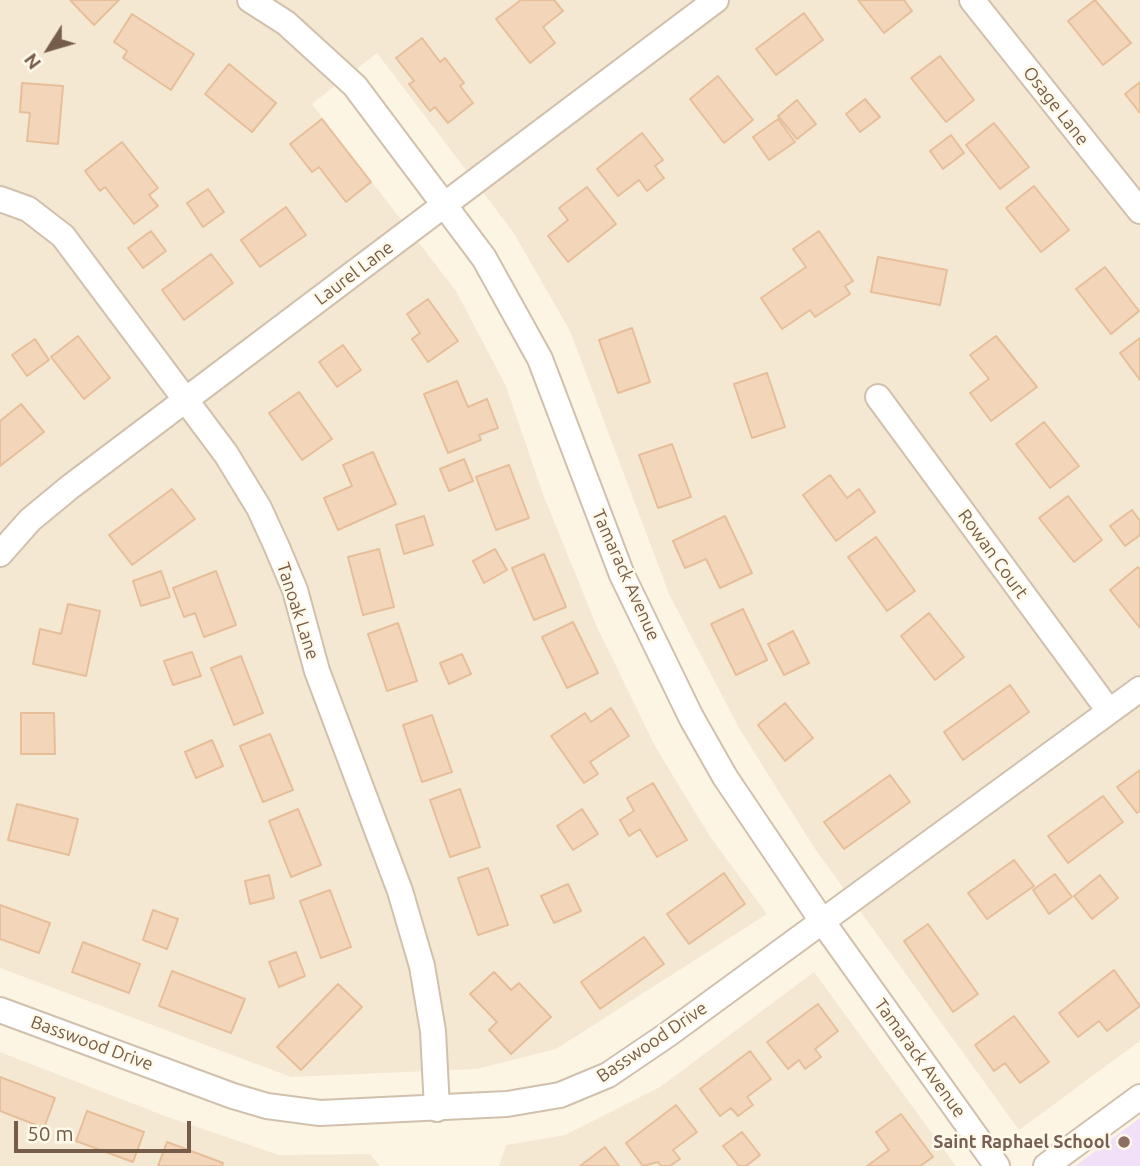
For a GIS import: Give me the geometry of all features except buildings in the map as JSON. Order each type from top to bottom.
[{"type":"street","name":"Tamarack Avenue","points":[[250,0],[286,23],[355,86],[484,258],[527,331],[622,575],[691,717],[747,814],[997,1166]]},
{"type":"street","name":"Laurel Lane","points":[[0,554],[30,520],[716,0]]},
{"type":"street","name":"Osage Lane","points":[[972,0],[1140,211]]},
{"type":"street","name":"Tanoak Lane","points":[[0,199],[28,209],[63,236],[226,454],[259,509],[295,590],[317,671],[400,891],[422,967],[433,1031],[437,1109]]},
{"type":"street","name":"Rowan Court","points":[[878,397],[1109,711]]},
{"type":"street","name":"Basswood Drive","points":[[0,1010],[267,1107],[320,1113],[437,1109],[507,1104],[560,1095],[608,1074],[1140,689]]},
{"type":"street","points":[[1046,1166],[1140,1097]]},
{"type":"shaded area","points":[[0,0],[1140,0],[1140,1041],[1019,1130],[815,849],[740,730],[669,594],[570,331],[513,232],[377,53],[312,104],[456,291],[506,386],[543,494],[597,627],[655,746],[709,835],[767,914],[556,1049],[477,1069],[291,1077],[0,968]]},
{"type":"shaded area","points":[[814,972],[956,1166],[499,1166],[506,1145],[565,1135],[660,1087]]},
{"type":"shaded area","points":[[0,1052],[165,1116],[279,1155],[370,1154],[380,1166],[0,1166]]},
{"type":"shaded area","name":"Saint Raphael School","points":[[1140,1118],[1140,1166],[1075,1166]]},
{"type":"place","name":"Saint Raphael School","points":[[1124,1142]]}]
